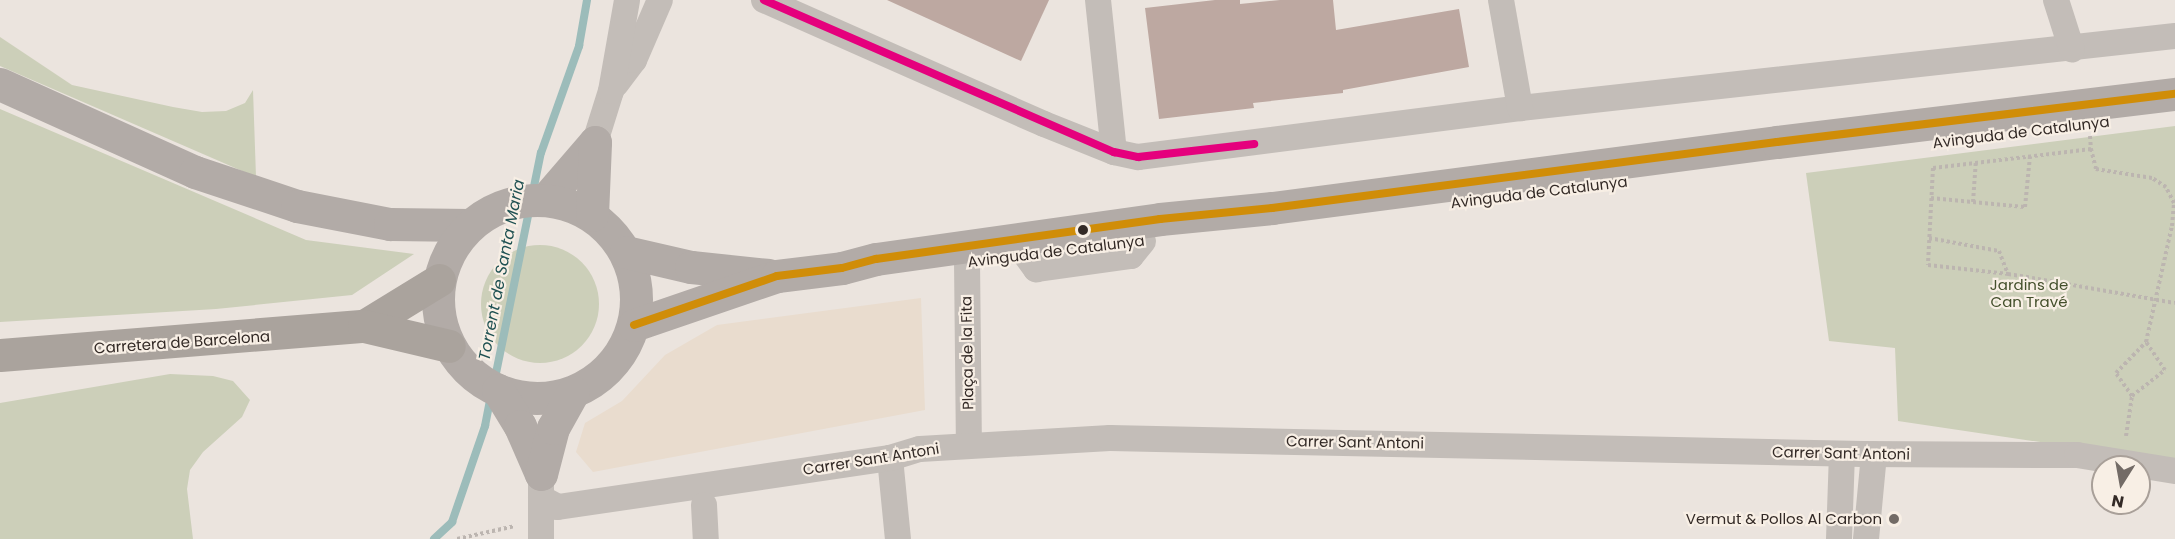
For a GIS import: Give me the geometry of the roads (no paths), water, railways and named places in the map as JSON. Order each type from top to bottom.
[{"type":"highway","points":[[364,326],[439,280]]},
{"type":"highway","points":[[364,326],[449,346]]},
{"type":"highway","name":"Carretera de Barcelona","points":[[0,355],[364,326]]},
{"type":"highway","points":[[0,368],[39,353]]},
{"type":"main road","points":[[0,84],[195,172],[297,206],[390,224],[470,225]]},
{"type":"main road","name":"Avinguda de Catalunya","points":[[842,268],[876,259],[1160,219],[1284,206],[1777,142],[2175,94]]},
{"type":"main road","name":"Avinguda de Catalunya","points":[[842,268],[878,270],[1143,241],[2175,113]]},
{"type":"main road","points":[[532,200],[595,142]]},
{"type":"main road","points":[[591,215],[595,142]]},
{"type":"main road","points":[[532,200],[571,205],[591,215],[612,232],[626,252],[634,275],[636,292],[634,325],[621,353],[607,369],[600,376],[573,392],[543,398],[514,396],[493,388],[466,368],[449,346],[438,314],[439,280],[450,250],[470,225],[493,209],[532,200]]},
{"type":"main road","points":[[626,252],[691,267],[777,276]]},
{"type":"main road","points":[[634,325],[777,276],[842,268]]},
{"type":"main road","points":[[493,388],[520,426],[541,508]]},
{"type":"main road","points":[[541,508],[553,428],[573,392]]},
{"type":"street","points":[[595,142],[611,91],[627,0]]},
{"type":"street","points":[[611,91],[634,60],[660,0]]},
{"type":"street","points":[[764,0],[1113,152],[1145,157],[1520,108],[2072,50],[2175,36]]},
{"type":"street","points":[[1098,0],[1113,152]]},
{"type":"street","points":[[1502,0],[1520,108]]},
{"type":"street","points":[[2056,0],[2072,50]]},
{"type":"street","name":"Plaça de la Fita","points":[[967,261],[969,445]]},
{"type":"street","name":"Carrer Sant Antoni","points":[[541,508],[890,458],[920,449],[1110,438],[1842,454],[2078,455],[2175,471]]},
{"type":"street","points":[[1839,539],[1842,454]]},
{"type":"street","points":[[1866,539],[1874,454]]},
{"type":"street","points":[[890,458],[898,539]]},
{"type":"street","points":[[704,505],[705,539]]},
{"type":"waterway","name":"Torrent de Santa Maria","points":[[494,383],[541,153],[579,46],[587,0]]},
{"type":"waterway","name":"Torrent de Santa Maria","points":[[434,539],[452,522],[485,426],[491,396]]},
{"type":"place","name":"Vermut & Pollos Al Carbon","points":[[1894,519]]},
{"type":"park label","name":"Jardins de Can Travé","points":[[2029,292]]}]
